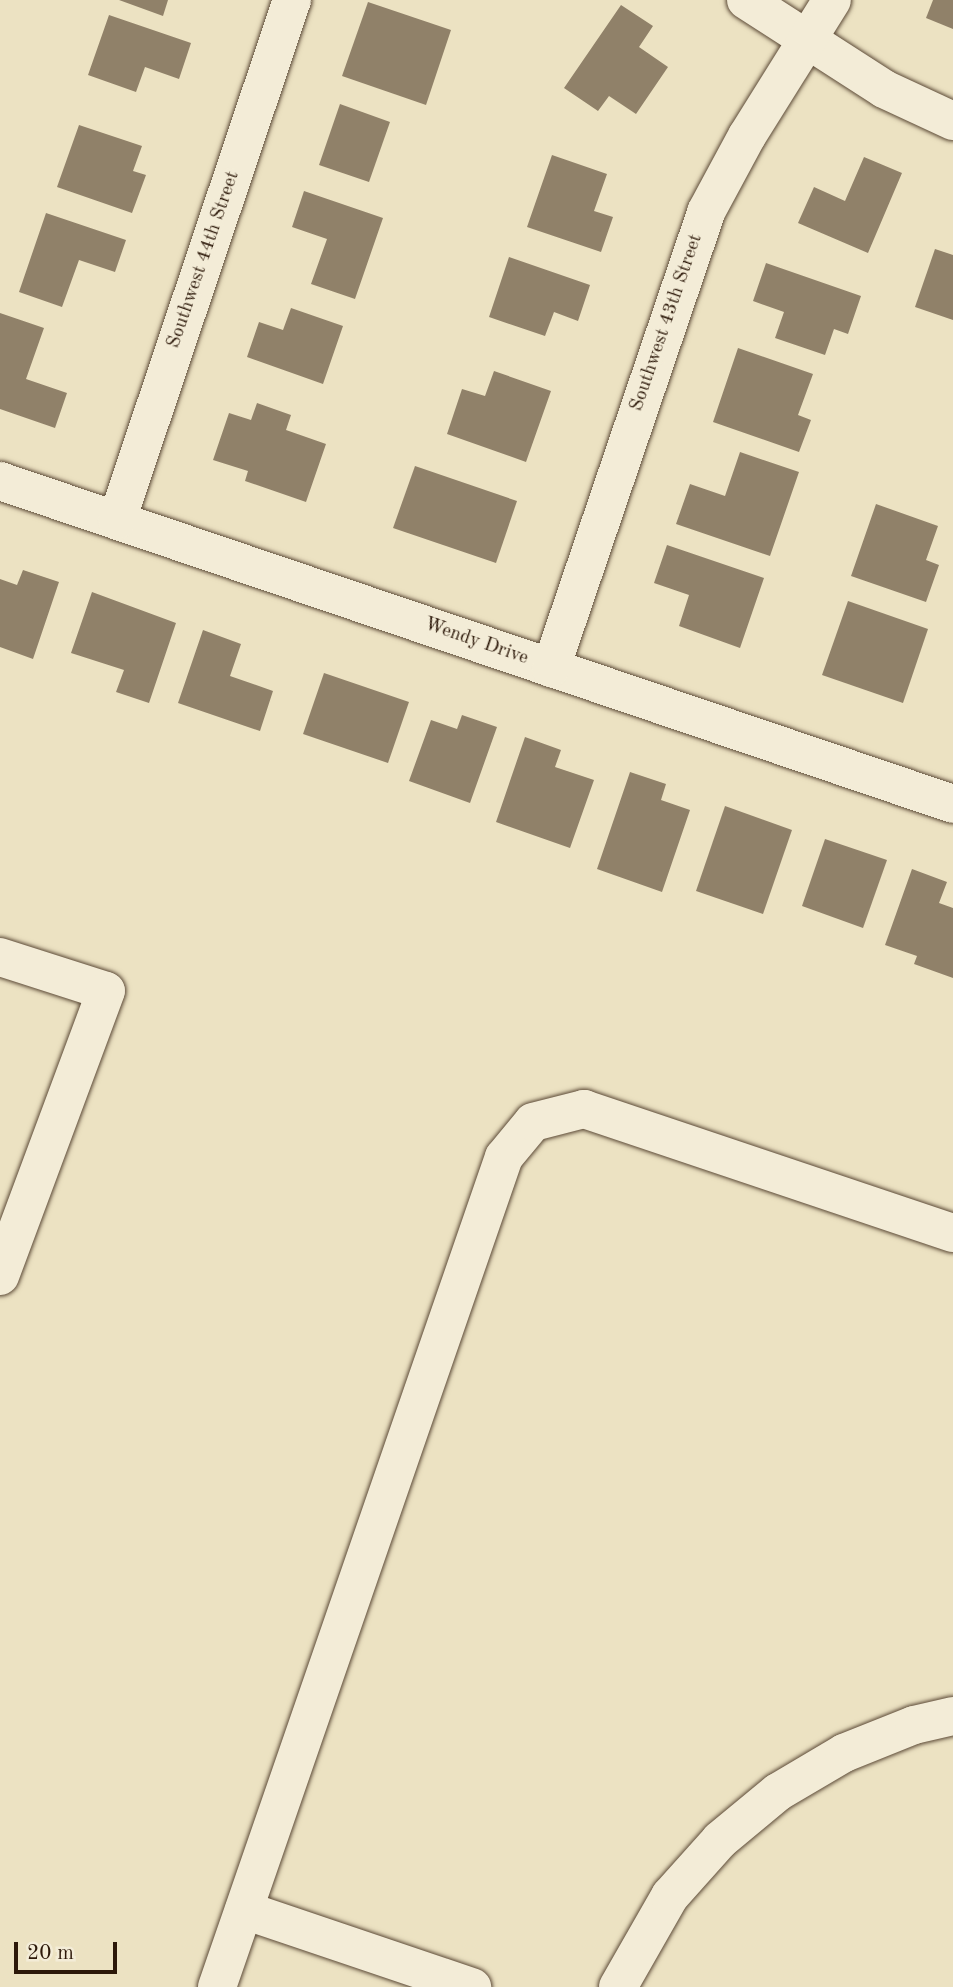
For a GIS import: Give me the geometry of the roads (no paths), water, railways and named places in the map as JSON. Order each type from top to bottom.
[{"type":"street","name":"Southwest 44th Street","points":[[117,520],[292,0]]},
{"type":"street","points":[[746,0],[805,42],[884,89],[953,121]]},
{"type":"street","name":"Southwest 43th Street","points":[[551,668],[706,212],[832,0]]},
{"type":"street","name":"Wendy Drive","points":[[0,481],[953,804]]},
{"type":"street","points":[[0,957],[106,991],[0,1276]]},
{"type":"street","points":[[217,1987],[504,1157],[533,1122],[584,1109],[953,1233]]},
{"type":"street","points":[[618,1987],[670,1896],[720,1840],[778,1792],[844,1753],[915,1725],[953,1716]]},
{"type":"street","points":[[244,1909],[472,1987]]}]
